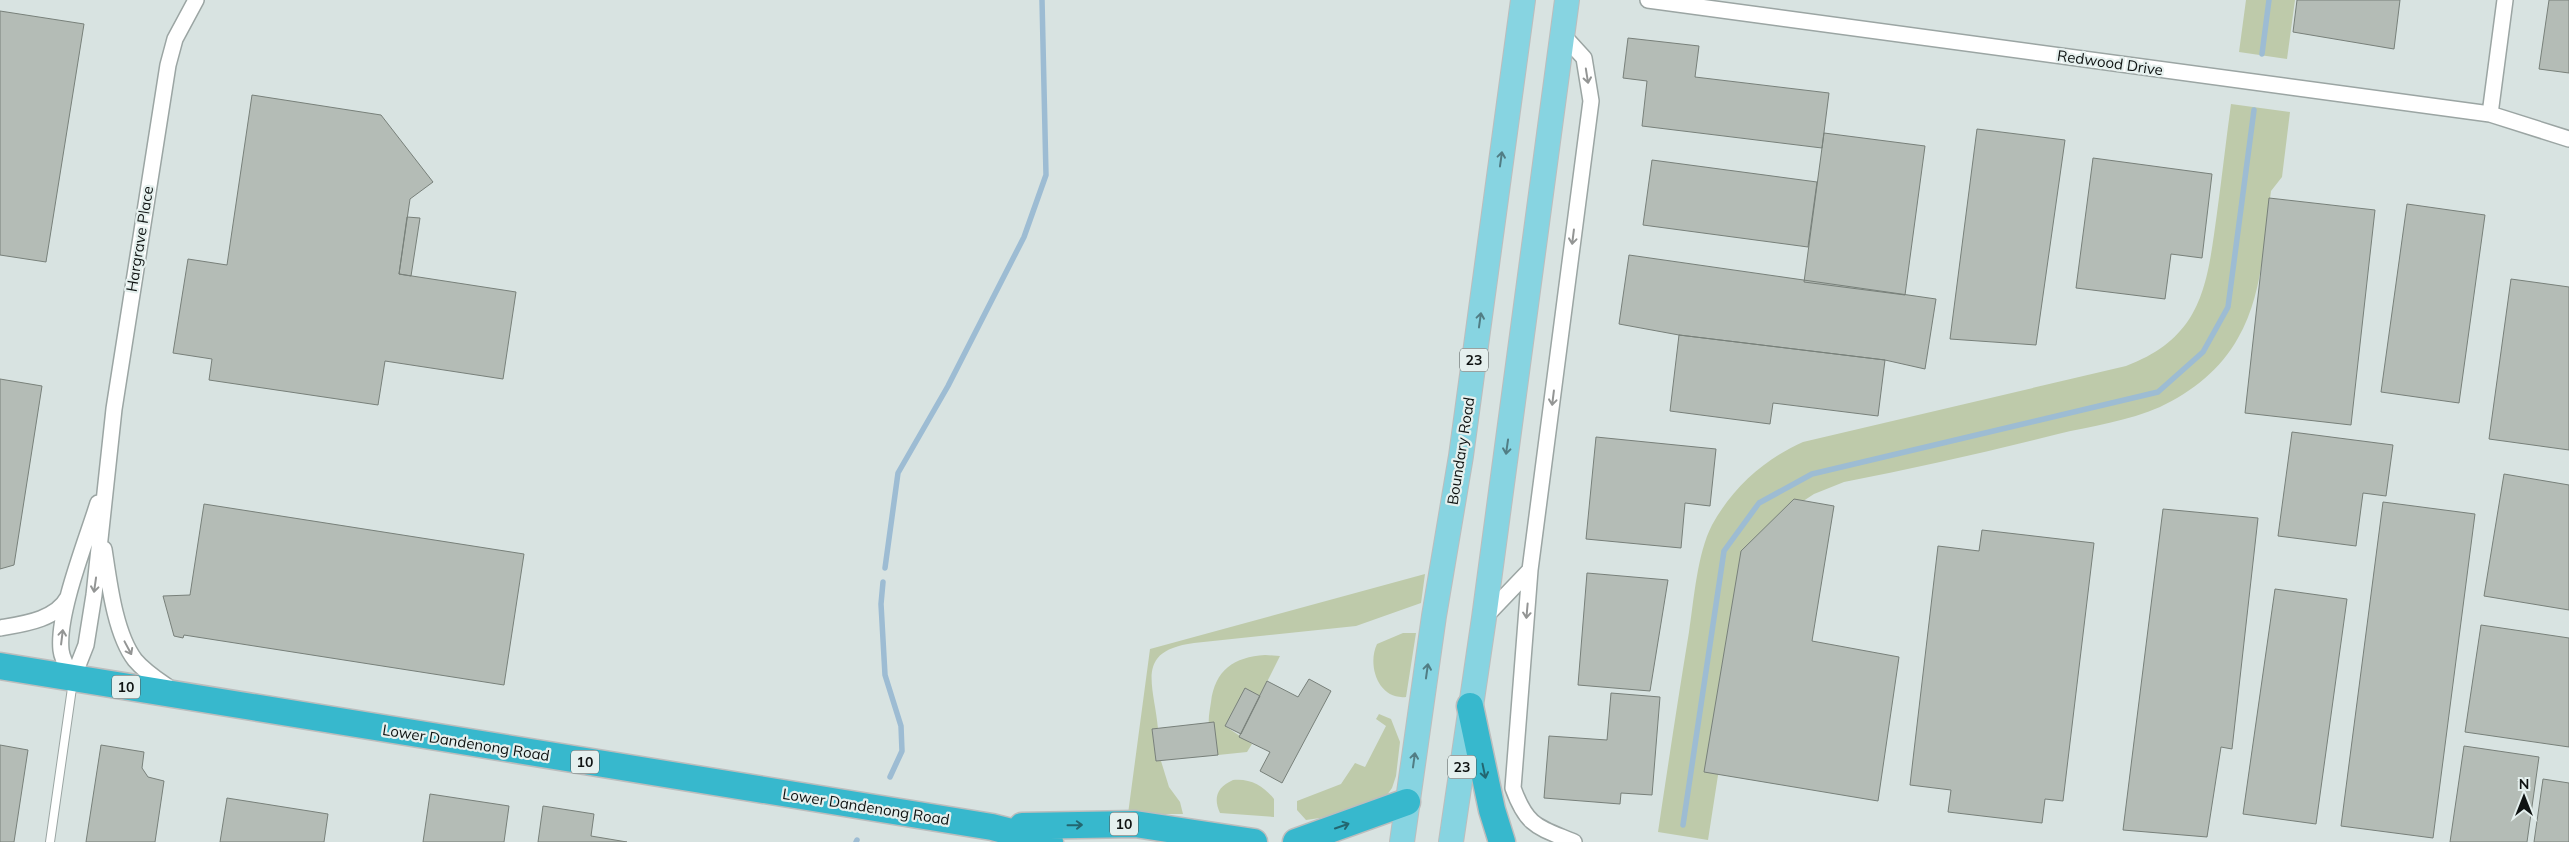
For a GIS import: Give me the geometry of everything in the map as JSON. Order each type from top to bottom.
[{"type":"highway","name":"Lower Dandenong Road","points":[[0,666],[992,827],[1050,842]]},
{"type":"highway","points":[[1470,706],[1492,810],[1502,842]]},
{"type":"highway","points":[[1296,842],[1408,802]]},
{"type":"highway","name":"Lower Dandenong Road","points":[[992,827],[1135,824],[1254,842]]},
{"type":"main road","name":"Boundary Road","points":[[1402,842],[1434,616],[1461,456],[1523,0]]},
{"type":"main road","name":"23","points":[[1451,842],[1484,618],[1567,0]]},
{"type":"street","name":"Hargrave Place","points":[[73,678],[86,645],[102,533],[104,485],[115,398],[168,65],[175,40],[196,0]]},
{"type":"street","name":"Redwood Drive","points":[[1648,0],[2490,114],[2569,139]]},
{"type":"street","points":[[2490,114],[2505,0]]},
{"type":"street","points":[[1563,35],[1584,58],[1591,101],[1530,570],[1513,788],[1521,811],[1537,826],[1574,842]]},
{"type":"street","name":"Hargrave Place","points":[[73,678],[63,660],[61,645],[70,594],[104,485]]},
{"type":"street","points":[[102,533],[118,619],[127,648],[146,670],[178,695]]},
{"type":"street","points":[[1484,618],[1530,570]]},
{"type":"street","points":[[0,628],[44,617],[64,604],[70,594]]},
{"type":"lane","points":[[50,842],[73,678]]},
{"type":"green space","points":[[2246,0],[2295,0],[2287,59],[2239,52]]},
{"type":"green space","points":[[2231,104],[2290,112],[2282,177],[2271,191],[2258,286],[2253,304],[2238,338],[2223,360],[2194,387],[2172,401],[2148,412],[2123,420],[1844,482],[1814,494],[1788,511],[1746,594],[1708,840],[1658,832],[1699,563],[1712,525],[1730,498],[1763,466],[1803,442],[2126,366],[2152,354],[2171,340],[2186,324],[2197,306],[2204,285],[2213,239]]},
{"type":"green space","points":[[1425,574],[1421,603],[1356,626],[1194,643],[1175,647],[1163,653],[1155,662],[1152,672],[1158,729],[1152,729],[1156,761],[1161,761],[1169,787],[1180,802],[1183,814],[1128,814],[1150,649]]},
{"type":"green space","points":[[1403,633],[1416,633],[1406,697],[1388,693],[1382,687],[1377,680],[1373,662],[1377,644]]},
{"type":"green space","points":[[1254,656],[1280,656],[1260,696],[1245,689],[1225,726],[1252,744],[1247,752],[1218,755],[1209,722],[1213,691],[1217,681],[1228,667],[1235,662]]},
{"type":"green space","points":[[1379,714],[1391,719],[1400,742],[1396,776],[1392,788],[1384,799],[1341,815],[1306,820],[1297,810],[1297,801],[1341,784],[1355,763],[1365,767],[1386,726],[1376,719]]},
{"type":"green space","points":[[1233,780],[1245,780],[1266,790],[1274,799],[1274,817],[1220,813],[1217,802],[1218,794],[1223,786]]},
{"type":"building","points":[[2297,0],[2400,0],[2394,49],[2293,32]]},
{"type":"building","points":[[2549,0],[2569,0],[2569,73],[2539,69]]},
{"type":"building","points":[[0,11],[84,24],[46,262],[0,255]]},
{"type":"building","points":[[1628,38],[1699,46],[1695,77],[1829,93],[1822,148],[1642,126],[1647,81],[1623,78]]},
{"type":"building","points":[[252,95],[381,115],[433,182],[410,199],[399,274],[516,292],[503,379],[385,361],[378,405],[209,380],[212,359],[173,353],[188,259],[227,265]]},
{"type":"building","points":[[1977,129],[2065,140],[2036,345],[1950,339]]},
{"type":"building","points":[[1824,133],[1925,146],[1905,295],[1804,282]]},
{"type":"building","points":[[2093,158],[2212,174],[2202,258],[2171,254],[2165,299],[2076,288]]},
{"type":"building","points":[[1652,160],[1817,182],[1808,247],[1643,225]]},
{"type":"building","points":[[2269,198],[2375,210],[2351,425],[2245,413]]},
{"type":"building","points":[[2407,204],[2485,215],[2459,403],[2381,392]]},
{"type":"building","points":[[407,217],[420,218],[411,276],[399,274]]},
{"type":"building","points":[[1629,255],[1936,299],[1925,369],[1885,360],[1679,335],[1619,324]]},
{"type":"building","points":[[2511,279],[2569,287],[2569,450],[2489,439]]},
{"type":"building","points":[[1679,335],[1885,360],[1878,416],[1773,403],[1770,424],[1670,411]]},
{"type":"building","points":[[0,379],[42,386],[14,565],[0,569]]},
{"type":"building","points":[[2292,432],[2393,445],[2386,496],[2363,493],[2356,546],[2278,536]]},
{"type":"building","points":[[1596,437],[1716,449],[1710,506],[1685,503],[1681,548],[1586,539]]},
{"type":"building","points":[[2504,474],[2569,485],[2569,610],[2484,596]]},
{"type":"building","points":[[1794,499],[1834,506],[1812,641],[1899,657],[1878,801],[1704,772],[1741,551]]},
{"type":"building","points":[[2383,502],[2475,514],[2433,838],[2341,826]]},
{"type":"building","points":[[204,504],[524,554],[504,685],[184,635],[183,638],[174,636],[163,596],[190,595]]},
{"type":"building","points":[[2163,509],[2258,518],[2232,749],[2221,747],[2207,837],[2123,830]]},
{"type":"building","points":[[1982,530],[2094,543],[2063,801],[2045,799],[2042,823],[1948,812],[1951,790],[1910,785],[1938,546],[1979,551]]},
{"type":"building","points":[[1587,573],[1668,580],[1650,691],[1578,685]]},
{"type":"building","points":[[2275,589],[2347,599],[2316,824],[2243,814]]},
{"type":"building","points":[[2481,625],[2569,638],[2569,747],[2465,732]]},
{"type":"building","points":[[1309,679],[1331,691],[1282,783],[1260,771],[1270,752],[1239,737],[1267,681],[1298,697]]},
{"type":"building","points":[[1245,688],[1260,696],[1241,734],[1225,726]]},
{"type":"building","points":[[1611,693],[1660,697],[1652,795],[1621,793],[1620,804],[1544,798],[1549,736],[1607,740]]},
{"type":"building","points":[[1214,722],[1218,755],[1156,761],[1152,729]]},
{"type":"building","points":[[0,745],[28,750],[14,842],[0,842]]},
{"type":"building","points":[[101,745],[144,752],[142,768],[148,777],[164,781],[155,842],[86,842]]},
{"type":"building","points":[[2464,746],[2539,757],[2527,842],[2450,842]]},
{"type":"building","points":[[2543,779],[2569,783],[2569,842],[2534,842]]},
{"type":"building","points":[[430,794],[509,806],[504,842],[423,842]]},
{"type":"building","points":[[227,798],[328,814],[324,842],[220,842]]},
{"type":"building","points":[[543,806],[594,814],[591,836],[627,842],[538,842]]},
{"type":"waterway","points":[[885,568],[898,473],[948,386],[1024,237],[1046,175],[1042,0]]},
{"type":"waterway","points":[[2262,54],[2269,0]]},
{"type":"waterway","points":[[1683,825],[1724,551],[1759,503],[1812,474],[2158,392],[2203,352],[2228,307],[2254,110]]},
{"type":"waterway","points":[[883,582],[881,604],[885,675],[901,726],[902,751],[890,777]]}]
